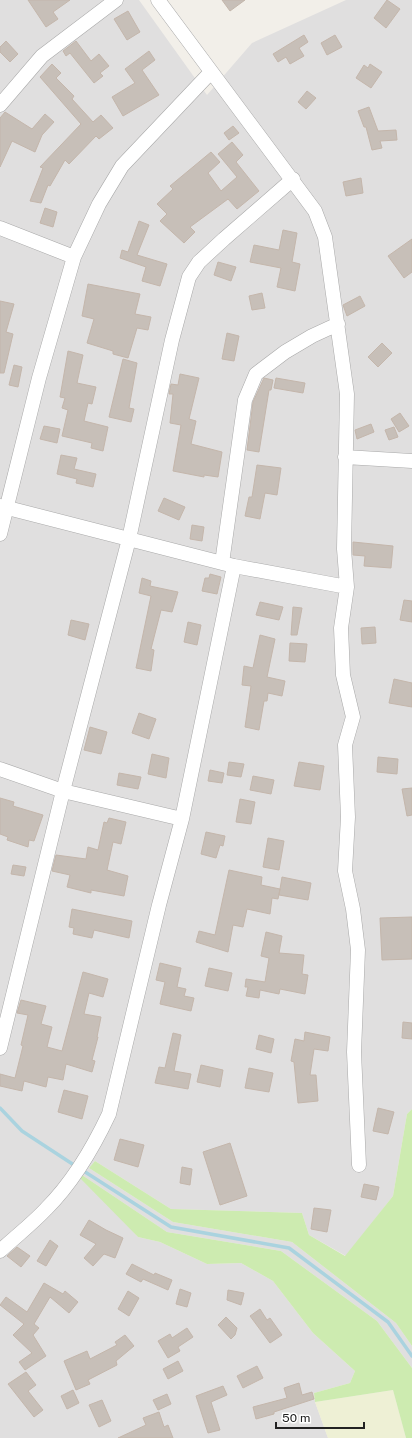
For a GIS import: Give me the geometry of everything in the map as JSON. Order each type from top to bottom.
[{"type":"street","points":[[0,104],[42,56],[116,0]]},
{"type":"street","points":[[158,0],[316,211],[325,237],[347,394],[344,549],[347,587],[341,628],[343,675],[353,717],[345,745],[348,817],[345,871],[353,910],[358,950],[354,1052],[359,1165]]},
{"type":"street","points":[[0,534],[4,507],[74,258],[99,204],[122,166],[211,72]]},
{"type":"street","points":[[0,1048],[63,791],[129,539],[172,340],[188,277],[199,262],[214,248],[293,179]]},
{"type":"street","points":[[0,228],[74,258]]},
{"type":"street","points":[[0,1251],[47,1209],[73,1176],[99,1136],[109,1114],[114,1098],[159,905],[182,819],[228,565],[245,400],[256,374],[285,352],[312,336],[338,324]]},
{"type":"street","points":[[346,457],[412,460]]},
{"type":"street","points":[[4,507],[228,565],[347,587]]},
{"type":"street","points":[[0,769],[63,791],[182,819]]},
{"type":"shaded area","points":[[0,0],[139,0],[207,95],[252,43],[346,0],[412,0],[412,1109],[407,1114],[393,1196],[346,1256],[309,1235],[302,1213],[171,1209],[95,1161],[89,1168],[173,1222],[292,1242],[396,1323],[412,1346],[412,1368],[377,1321],[281,1251],[167,1232],[82,1175],[138,1237],[160,1242],[207,1264],[241,1263],[273,1281],[313,1333],[355,1371],[350,1383],[314,1393],[315,1402],[328,1438],[0,1438]]},
{"type":"green space","points":[[412,1109],[412,1346],[396,1323],[292,1242],[173,1222],[89,1168],[95,1161],[171,1209],[302,1213],[309,1235],[345,1256],[393,1196],[407,1114]]},
{"type":"green space","points":[[82,1175],[167,1232],[281,1251],[377,1321],[412,1368],[412,1438],[406,1438],[393,1390],[315,1402],[314,1393],[350,1383],[355,1371],[313,1333],[273,1281],[241,1263],[207,1264],[160,1242],[138,1237],[79,1177]]},
{"type":"green space","points":[[393,1390],[406,1438],[328,1438],[315,1402]]},
{"type":"building","points":[[28,0],[70,0],[53,12],[58,19],[46,27]]},
{"type":"building","points":[[222,0],[245,0],[230,11]]},
{"type":"building","points":[[387,0],[400,9],[386,28],[374,18]]},
{"type":"building","points":[[128,11],[140,32],[127,40],[114,19]]},
{"type":"building","points":[[304,35],[308,42],[299,48],[304,56],[290,64],[286,57],[278,62],[273,54]]},
{"type":"building","points":[[335,35],[342,47],[327,55],[321,43]]},
{"type":"building","points":[[6,41],[18,54],[10,62],[0,52],[0,47]]},
{"type":"building","points":[[76,41],[91,61],[99,54],[109,66],[100,73],[103,76],[94,83],[70,53],[66,56],[63,51]]},
{"type":"building","points":[[149,51],[155,60],[142,70],[159,95],[123,116],[112,97],[135,83],[125,69]]},
{"type":"building","points":[[52,64],[61,73],[56,78],[74,96],[72,99],[93,122],[101,115],[113,128],[99,139],[96,136],[69,164],[65,160],[50,186],[48,185],[41,203],[30,201],[43,168],[40,167],[81,124],[40,77]]},
{"type":"building","points":[[370,64],[382,72],[371,88],[356,78],[364,65],[368,68]]},
{"type":"building","points":[[307,91],[316,98],[306,109],[298,102]]},
{"type":"building","points":[[369,107],[378,131],[396,130],[397,140],[380,141],[382,148],[372,150],[366,127],[364,127],[358,111]]},
{"type":"building","points":[[5,112],[32,129],[45,114],[54,122],[42,135],[35,152],[12,141],[0,167],[0,118]]},
{"type":"building","points":[[233,126],[239,133],[229,140],[224,133]]},
{"type":"building","points":[[232,142],[243,155],[236,162],[259,191],[237,209],[228,199],[190,227],[195,232],[184,243],[160,221],[167,214],[157,204],[173,189],[170,186],[211,152],[220,162],[208,173],[221,191],[237,177],[218,154]]},
{"type":"building","points":[[361,178],[363,193],[346,196],[343,182]]},
{"type":"building","points":[[45,208],[57,212],[53,227],[40,223]]},
{"type":"building","points":[[139,221],[149,225],[137,255],[167,264],[160,286],[142,281],[146,267],[120,258],[122,250],[128,252]]},
{"type":"building","points":[[283,230],[297,233],[292,262],[300,264],[295,291],[277,287],[281,268],[250,262],[254,245],[279,250]]},
{"type":"building","points":[[412,239],[412,272],[404,278],[388,256]]},
{"type":"building","points":[[218,262],[236,267],[231,281],[214,275]]},
{"type":"building","points":[[88,284],[140,294],[135,314],[151,317],[148,330],[137,328],[128,358],[113,354],[113,351],[87,343],[94,319],[82,316]]},
{"type":"building","points":[[262,293],[265,308],[252,310],[249,296]]},
{"type":"building","points":[[360,296],[365,306],[347,316],[343,305]]},
{"type":"building","points":[[0,301],[14,304],[6,332],[13,334],[4,373],[0,373]]},
{"type":"building","points":[[227,333],[239,336],[234,361],[222,359]]},
{"type":"building","points":[[382,343],[392,353],[378,367],[368,357]]},
{"type":"building","points":[[68,351],[83,355],[77,383],[96,387],[92,404],[88,403],[84,421],[108,427],[103,451],[91,448],[92,443],[62,436],[68,410],[62,408],[65,398],[60,397]]},
{"type":"building","points":[[123,359],[137,363],[129,408],[134,409],[131,422],[109,417]]},
{"type":"building","points":[[14,365],[22,367],[18,387],[9,385]]},
{"type":"building","points":[[180,374],[199,378],[189,419],[196,421],[191,444],[222,452],[218,477],[204,475],[204,477],[173,471],[181,425],[170,423],[173,394],[169,394],[171,384],[178,385]]},
{"type":"building","points":[[264,378],[273,380],[271,390],[269,390],[259,452],[247,450],[253,402]]},
{"type":"building","points":[[276,378],[305,383],[303,393],[274,388]]},
{"type":"building","points":[[400,413],[409,426],[399,432],[391,419]]},
{"type":"building","points":[[371,424],[374,432],[357,439],[355,430]]},
{"type":"building","points":[[44,426],[60,429],[57,443],[40,439]]},
{"type":"building","points":[[394,427],[398,437],[389,440],[385,430]]},
{"type":"building","points":[[61,455],[77,458],[74,469],[96,474],[93,487],[76,483],[77,479],[57,474]]},
{"type":"building","points":[[257,465],[281,468],[277,495],[265,493],[260,519],[245,516],[249,497],[252,497]]},
{"type":"building","points":[[164,498],[185,507],[179,520],[158,511]]},
{"type":"building","points":[[192,525],[204,527],[202,541],[190,539]]},
{"type":"building","points":[[353,542],[393,546],[391,568],[364,566],[365,556],[353,555]]},
{"type":"building","points":[[210,574],[221,577],[217,594],[202,591],[205,578],[209,578]]},
{"type":"building","points":[[142,578],[151,581],[150,586],[178,592],[172,612],[161,610],[151,649],[154,650],[151,671],[136,668],[151,596],[139,593]]},
{"type":"building","points":[[404,600],[412,601],[412,622],[400,620]]},
{"type":"building","points":[[260,602],[283,607],[279,620],[256,615]]},
{"type":"building","points":[[293,607],[302,608],[297,635],[291,635]]},
{"type":"building","points":[[71,620],[89,624],[85,640],[68,635]]},
{"type":"building","points":[[188,622],[201,625],[197,645],[184,642]]},
{"type":"building","points":[[375,627],[376,643],[362,644],[361,628]]},
{"type":"building","points":[[260,635],[275,639],[267,677],[285,681],[282,696],[268,693],[267,701],[264,701],[259,730],[245,727],[251,686],[242,685],[244,666],[253,668]]},
{"type":"building","points":[[290,643],[307,644],[305,662],[289,661]]},
{"type":"building","points":[[394,679],[412,683],[412,707],[389,703]]},
{"type":"building","points":[[139,713],[156,719],[149,739],[132,733]]},
{"type":"building","points":[[90,727],[107,732],[101,754],[84,750]]},
{"type":"building","points":[[152,754],[169,758],[166,778],[148,774]]},
{"type":"building","points":[[378,757],[398,759],[397,774],[377,772]]},
{"type":"building","points":[[229,762],[244,764],[241,777],[227,775]]},
{"type":"building","points":[[299,762],[324,766],[320,790],[294,786]]},
{"type":"building","points":[[210,770],[224,773],[222,783],[208,781]]},
{"type":"building","points":[[119,773],[141,777],[138,789],[117,785]]},
{"type":"building","points":[[253,776],[274,780],[271,794],[250,790]]},
{"type":"building","points":[[412,788],[412,815],[407,816],[402,789]]},
{"type":"building","points":[[0,798],[14,802],[13,806],[43,815],[34,841],[29,840],[28,847],[7,840],[8,837],[0,834]]},
{"type":"building","points":[[240,799],[255,802],[251,824],[236,822]]},
{"type":"building","points":[[109,818],[126,822],[121,844],[113,842],[107,870],[128,876],[124,896],[91,890],[91,893],[67,887],[70,875],[52,871],[56,855],[86,859],[88,847],[98,850],[104,822],[107,823]]},
{"type":"building","points":[[206,832],[225,836],[223,846],[220,845],[216,858],[201,854]]},
{"type":"building","points":[[268,838],[284,841],[279,870],[263,867]]},
{"type":"building","points":[[13,865],[26,867],[24,876],[11,874]]},
{"type":"building","points":[[229,870],[262,877],[261,885],[280,889],[278,899],[272,898],[270,914],[247,909],[243,927],[233,925],[228,952],[196,942],[199,931],[215,935]]},
{"type":"building","points":[[282,877],[311,883],[308,900],[279,895]]},
{"type":"building","points":[[72,909],[132,921],[129,938],[94,930],[92,938],[73,934],[74,928],[69,927]]},
{"type":"building","points":[[412,917],[412,959],[382,960],[380,918]]},
{"type":"building","points":[[266,932],[282,936],[279,953],[304,955],[302,974],[308,975],[305,994],[280,989],[279,994],[260,990],[259,998],[246,996],[248,987],[245,987],[246,979],[265,982],[269,958],[261,956]]},
{"type":"building","points":[[160,963],[181,968],[177,987],[186,989],[184,996],[194,998],[191,1011],[160,1004],[165,982],[156,980]]},
{"type":"building","points":[[209,968],[232,973],[228,991],[205,986]]},
{"type":"building","points":[[83,972],[108,979],[103,997],[89,993],[84,1014],[101,1017],[92,1060],[95,1061],[92,1072],[66,1064],[63,1080],[48,1077],[46,1087],[24,1081],[22,1091],[0,1086],[0,1074],[15,1078],[23,1046],[21,1045],[28,1015],[17,1013],[21,1000],[46,1006],[41,1024],[52,1027],[47,1047],[62,1051]]},
{"type":"building","points":[[403,1022],[412,1023],[412,1039],[402,1038]]},
{"type":"building","points":[[305,1032],[330,1037],[328,1051],[314,1049],[310,1075],[316,1075],[318,1101],[298,1103],[294,1062],[291,1061],[295,1039],[304,1041]]},
{"type":"building","points":[[173,1033],[181,1035],[174,1071],[191,1074],[188,1089],[155,1083],[159,1067],[165,1068]]},
{"type":"building","points":[[259,1035],[274,1039],[271,1053],[256,1049]]},
{"type":"building","points":[[201,1065],[223,1070],[220,1087],[197,1082]]},
{"type":"building","points":[[249,1068],[273,1073],[269,1092],[245,1088]]},
{"type":"building","points":[[64,1090],[88,1096],[82,1119],[58,1112]]},
{"type":"building","points":[[378,1108],[394,1112],[388,1134],[373,1131]]},
{"type":"building","points":[[120,1139],[144,1145],[138,1167],[114,1160]]},
{"type":"building","points":[[230,1143],[247,1196],[220,1205],[203,1152]]},
{"type":"building","points":[[182,1167],[192,1169],[190,1185],[180,1183]]},
{"type":"building","points":[[364,1184],[379,1187],[376,1200],[361,1197]]},
{"type":"building","points":[[314,1208],[331,1210],[327,1232],[311,1229]]},
{"type":"building","points":[[89,1220],[123,1238],[115,1258],[104,1254],[93,1266],[84,1258],[96,1244],[80,1235]]},
{"type":"building","points":[[50,1240],[58,1246],[46,1266],[37,1261]]},
{"type":"building","points":[[17,1247],[30,1256],[21,1267],[7,1256]]},
{"type":"building","points":[[132,1264],[154,1275],[155,1273],[172,1280],[168,1290],[143,1279],[141,1282],[126,1274]]},
{"type":"building","points":[[44,1283],[63,1294],[65,1291],[78,1302],[69,1313],[50,1297],[34,1324],[39,1328],[33,1335],[46,1356],[25,1370],[19,1362],[32,1353],[13,1335],[24,1324],[0,1305],[6,1297],[27,1312]]},
{"type":"building","points":[[180,1289],[191,1293],[187,1307],[176,1304]]},
{"type":"building","points":[[228,1290],[244,1293],[241,1305],[227,1300]]},
{"type":"building","points":[[128,1291],[139,1298],[129,1316],[118,1309]]},
{"type":"building","points":[[260,1309],[267,1320],[270,1318],[282,1335],[270,1343],[250,1316]]},
{"type":"building","points":[[226,1317],[237,1328],[235,1335],[231,1339],[218,1325]]},
{"type":"building","points":[[187,1328],[193,1337],[178,1347],[180,1351],[168,1358],[158,1341],[170,1334],[172,1338]]},
{"type":"building","points":[[125,1335],[134,1346],[116,1361],[117,1365],[88,1380],[90,1384],[76,1390],[64,1361],[87,1351],[90,1359],[117,1345],[115,1342]]},
{"type":"building","points":[[178,1361],[183,1371],[168,1379],[163,1369]]},
{"type":"building","points":[[257,1366],[263,1378],[243,1388],[237,1376]]},
{"type":"building","points":[[26,1372],[36,1385],[28,1391],[43,1410],[34,1417],[8,1384]]},
{"type":"building","points":[[299,1383],[302,1395],[312,1392],[314,1399],[256,1419],[253,1407],[287,1398],[284,1388]]},
{"type":"building","points":[[223,1386],[227,1395],[211,1402],[220,1430],[208,1433],[196,1396]]},
{"type":"building","points":[[73,1390],[79,1403],[67,1409],[61,1396]]},
{"type":"building","points":[[167,1394],[171,1404],[158,1410],[153,1400]]},
{"type":"building","points":[[102,1400],[111,1421],[99,1427],[89,1405]]},
{"type":"building","points":[[159,1412],[164,1427],[168,1425],[173,1438],[118,1438],[146,1425],[143,1418]]},
{"type":"waterway","points":[[0,1108],[22,1131],[77,1167]]},
{"type":"waterway","points":[[82,1170],[171,1227],[289,1248],[388,1322],[412,1356]]}]
